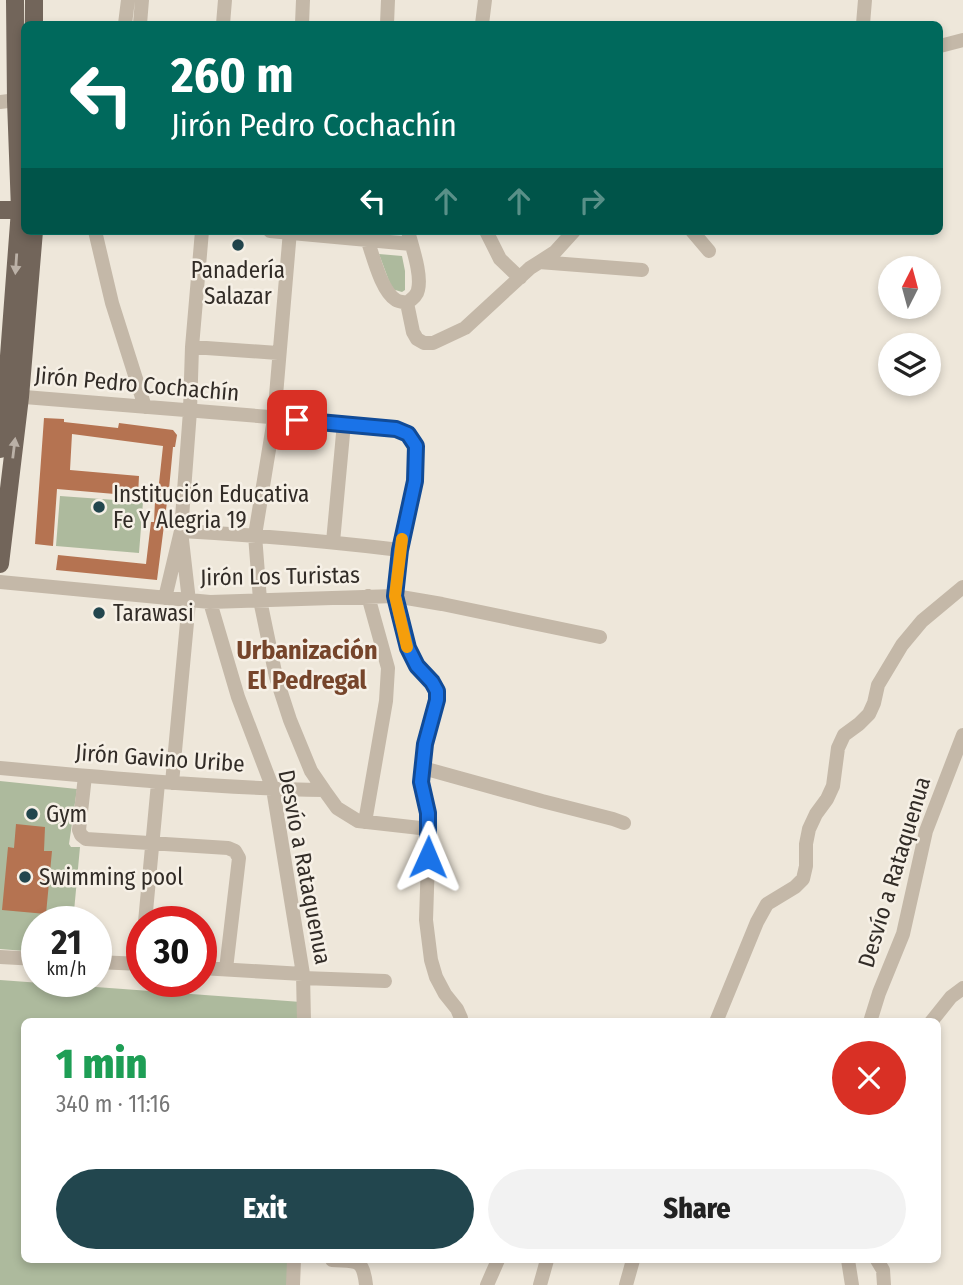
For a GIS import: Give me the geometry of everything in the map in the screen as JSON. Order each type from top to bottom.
[{"type":"main road","points":[[15,0],[13,101],[21,198]]},
{"type":"main road","points":[[34,0],[34,21]]},
{"type":"main road","points":[[0,210],[21,210]]},
{"type":"main road","points":[[0,565],[21,224]]},
{"type":"main road","points":[[0,449],[33,235]]},
{"type":"street","points":[[125,21],[128,0]]},
{"type":"street","points":[[140,21],[142,0]]},
{"type":"street","points":[[223,21],[225,0]]},
{"type":"street","points":[[302,21],[303,0]]},
{"type":"street","points":[[387,21],[388,0]]},
{"type":"street","points":[[482,21],[485,0]]},
{"type":"street","points":[[863,21],[865,0]]},
{"type":"street","points":[[943,45],[963,40]]},
{"type":"street","points":[[96,235],[112,303],[145,407]]},
{"type":"street","points":[[165,598],[181,531],[202,235]]},
{"type":"street","points":[[290,235],[274,419],[255,535],[260,600],[276,677],[290,720],[312,771],[337,808],[358,821],[429,829]]},
{"type":"street","points":[[402,302],[415,298],[419,289],[410,237],[367,235],[384,286],[402,302],[413,332],[417,339],[424,343],[433,343],[465,328],[520,278],[555,252],[570,235]]},
{"type":"street","points":[[488,235],[500,259],[520,278]]},
{"type":"street","points":[[695,235],[709,251]]},
{"type":"street","points":[[539,262],[642,270]]},
{"type":"street","points":[[192,347],[278,353]]},
{"type":"street","name":"Jirón Pedro Cochachín","points":[[9,396],[396,429],[408,434],[416,446],[415,481],[400,550]]},
{"type":"street","points":[[333,542],[344,423]]},
{"type":"street","points":[[181,531],[255,535],[400,550],[395,596],[408,648],[417,666],[437,691],[425,744],[421,782],[429,829],[426,920],[431,960],[436,977],[461,1018]]},
{"type":"street","points":[[146,906],[152,842],[165,783],[189,601],[181,531]]},
{"type":"street","name":"Jirón Los Turistas","points":[[0,582],[210,602],[395,596],[600,637]]},
{"type":"street","points":[[718,1018],[767,904],[803,879],[809,829],[833,786],[838,748],[844,735],[869,713],[878,685],[902,645],[922,621],[963,587]]},
{"type":"street","points":[[365,822],[386,701],[388,668],[368,596]]},
{"type":"street","name":"Desvío a Rataquenua","points":[[210,602],[238,697],[273,789],[303,976],[304,1018]]},
{"type":"street","name":"Desvío a Rataquenua","points":[[871,1018],[903,934],[926,831],[963,735]]},
{"type":"street","name":"Jirón Gavino Uribe","points":[[0,768],[165,783],[324,790]]},
{"type":"street","points":[[422,768],[624,824]]},
{"type":"street","points":[[85,776],[79,830],[86,839],[228,848],[235,851],[239,858],[226,969]]},
{"type":"street","points":[[0,957],[21,958]]},
{"type":"street","points":[[217,969],[385,981]]},
{"type":"street","points":[[934,1018],[951,997],[963,988]]},
{"type":"street","points":[[293,1285],[294,1263]]},
{"type":"street","points":[[358,1263],[361,1264],[365,1278]]},
{"type":"street","points":[[487,1285],[497,1263]]},
{"type":"street","points":[[540,1285],[546,1263]]},
{"type":"street","points":[[626,1285],[633,1263]]},
{"type":"street","points":[[848,1263],[852,1285]]},
{"type":"street","points":[[879,1263],[883,1270],[884,1285]]},
{"type":"green space","points":[[379,254],[402,256],[405,290],[402,292],[392,289]]},
{"type":"green space","points":[[60,496],[143,502],[139,553],[56,546]]},
{"type":"green space","points":[[0,781],[77,789],[69,844],[71,847],[80,847],[74,906],[21,906],[21,951],[0,949]]},
{"type":"green space","points":[[0,980],[21,982],[21,997],[112,997],[112,988],[126,989],[126,997],[217,996],[301,1002],[300,1018],[21,1018],[21,1263],[289,1263],[288,1285],[0,1285]]},
{"type":"building","points":[[44,418],[118,428],[119,423],[173,430],[177,435],[173,447],[169,489],[173,490],[172,502],[167,502],[157,580],[56,570],[58,555],[146,564],[163,446],[72,434],[70,470],[139,476],[138,496],[57,489],[53,546],[35,544]]},
{"type":"building","points":[[16,824],[45,827],[44,851],[52,851],[47,906],[21,906],[21,912],[2,910],[8,847],[14,848]]},
{"type":"slow traffic","points":[[402,539],[395,596],[407,647]]},
{"type":"place","name":"Panadería Salazar","points":[[238,245]]},
{"type":"place","name":"Institución Educativa Fe Y Alegria 19","points":[[99,507]]},
{"type":"place","name":"Tarawasi","points":[[99,613]]},
{"type":"place","name":"Gym","points":[[32,814]]},
{"type":"place","name":"Swimming pool","points":[[25,877]]},
{"type":"district","name":"Urbanización El Pedregal","points":[[307,665]]},
{"type":"route","points":[[297,420],[396,429],[408,434],[416,446],[415,481],[400,550],[395,596],[408,648],[417,666],[437,691],[425,744],[421,782],[428,813],[428,857]]}]
